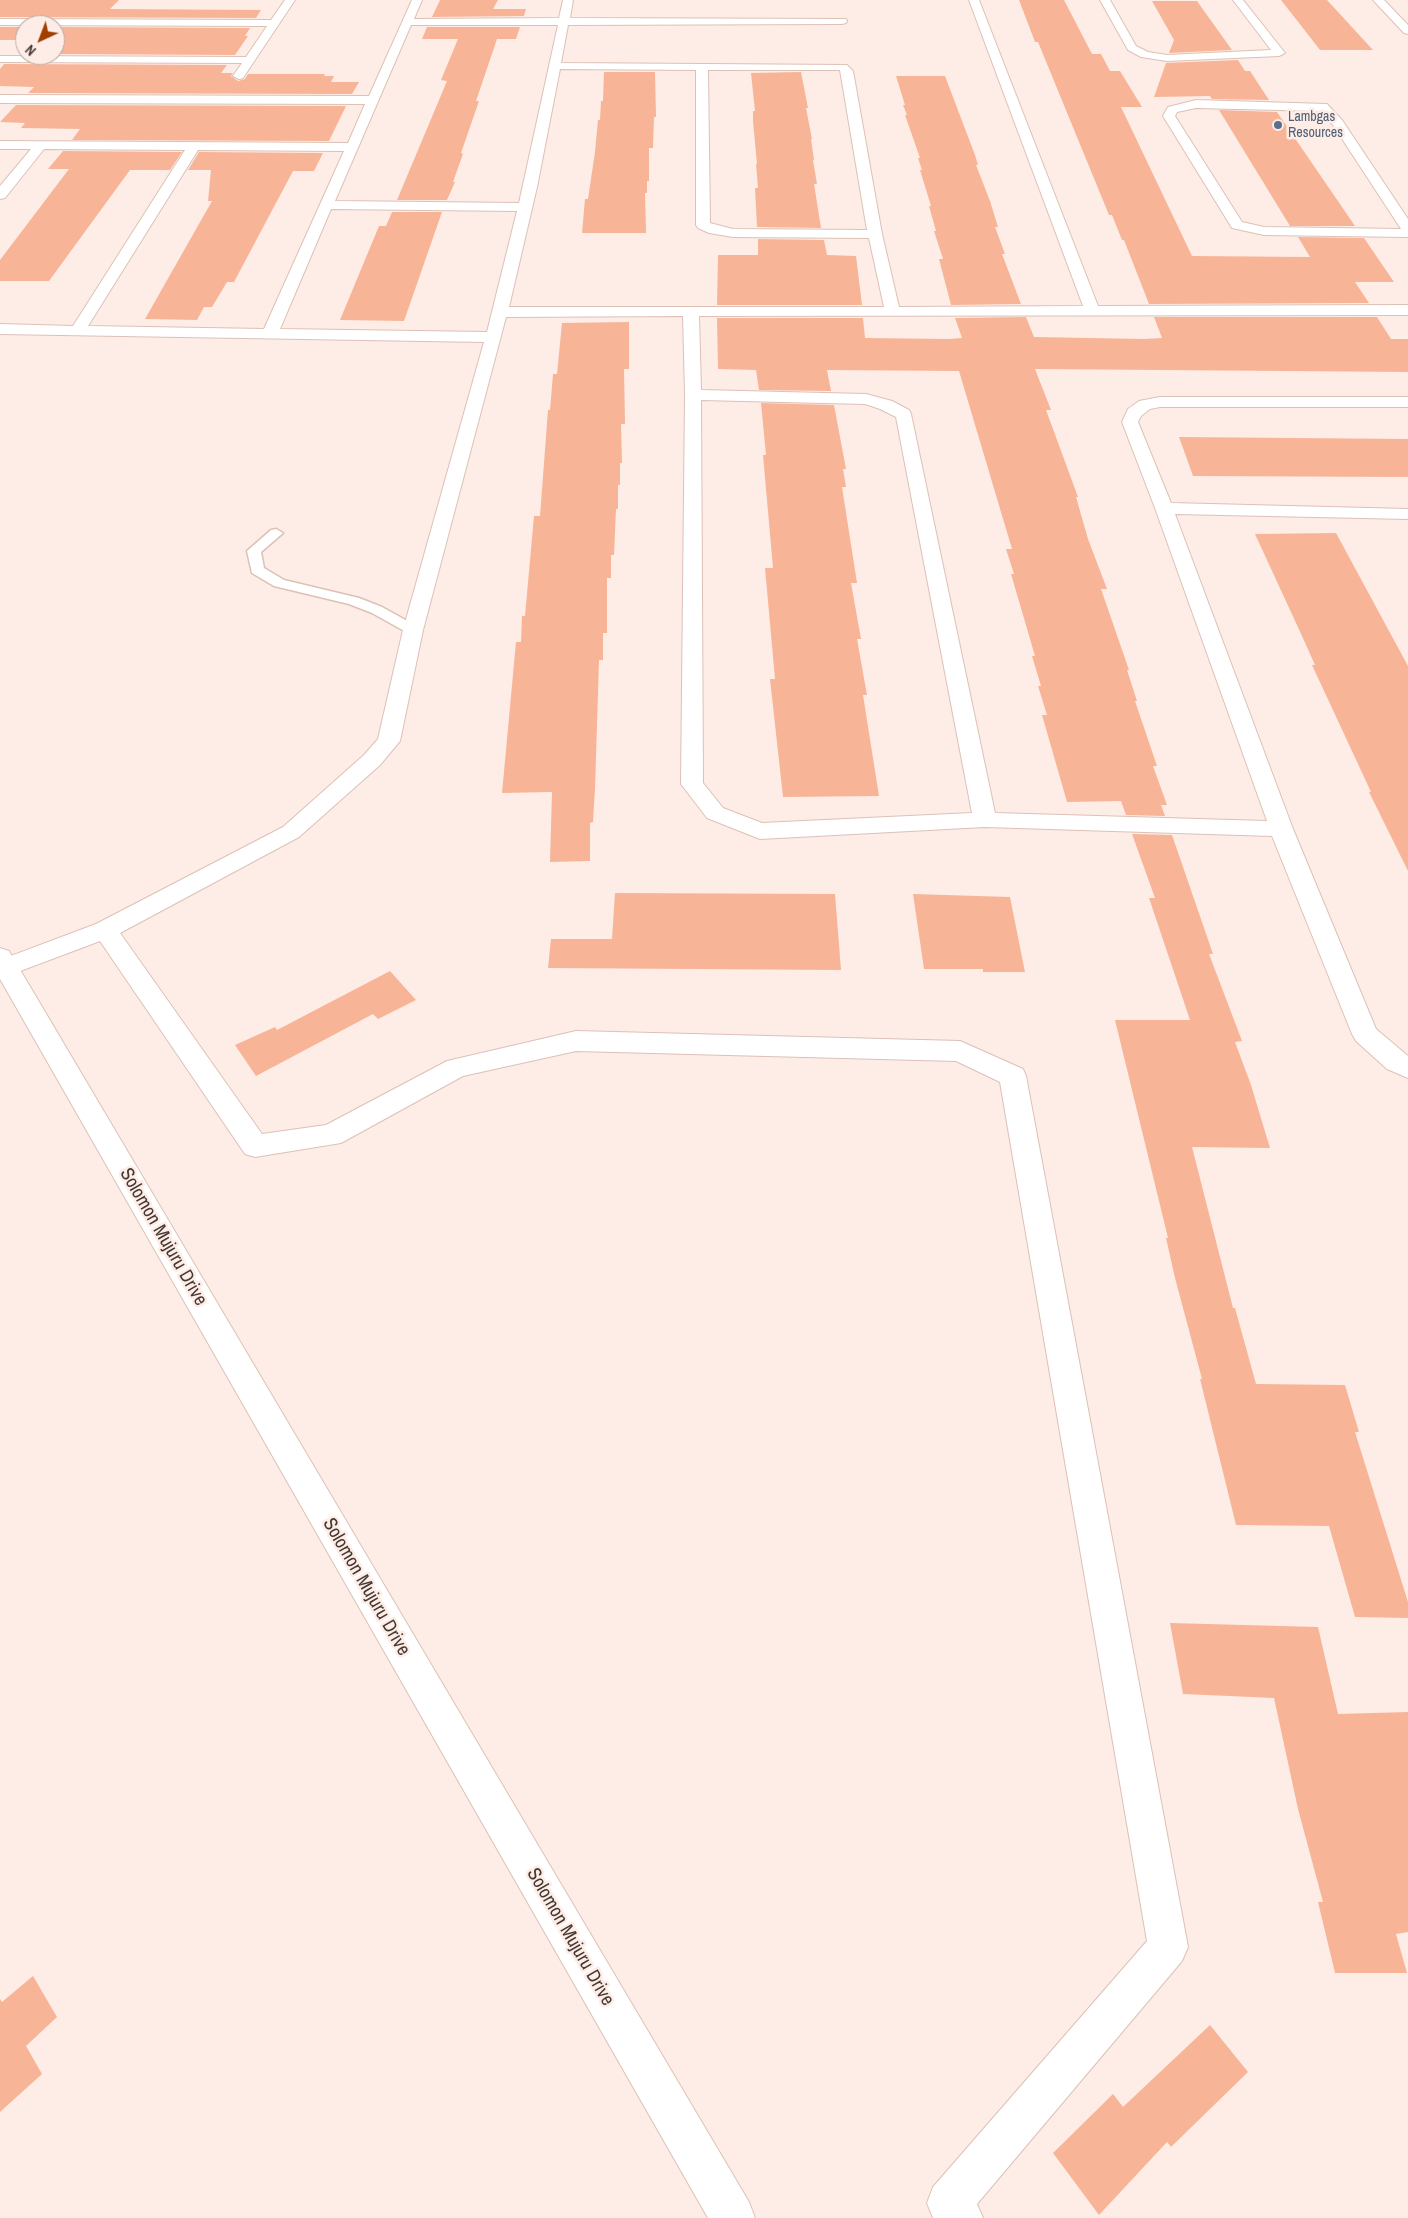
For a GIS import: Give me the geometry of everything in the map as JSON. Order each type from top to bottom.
[{"type":"street","points":[[230,92],[249,60],[290,0]]},
{"type":"street","points":[[270,333],[417,0]]},
{"type":"street","points":[[3,962],[105,930],[291,832],[372,760],[389,741],[413,630],[500,312],[525,207],[568,0]]},
{"type":"street","points":[[974,0],[1092,310]]},
{"type":"street","points":[[1105,0],[1132,48],[1145,55],[1167,58],[1279,53],[1238,0]]},
{"type":"street","points":[[1378,0],[1408,31]]},
{"type":"street","points":[[32,15],[38,8]]},
{"type":"street","points":[[142,23],[155,8]]},
{"type":"street","points":[[0,22],[15,22]]},
{"type":"street","points":[[65,22],[274,23]]},
{"type":"street","points":[[407,22],[842,22]]},
{"type":"street","points":[[0,59],[249,60]]},
{"type":"street","points":[[553,66],[843,67],[847,71],[875,234],[892,310]]},
{"type":"street","points":[[702,66],[703,225],[714,230],[732,233],[875,234]]},
{"type":"street","points":[[0,99],[230,92],[374,100]]},
{"type":"street","points":[[1408,229],[1338,123],[1323,106],[1196,104],[1172,110],[1169,116],[1237,225],[1264,231],[1408,233]]},
{"type":"street","points":[[0,146],[353,147]]},
{"type":"street","points":[[0,195],[40,146]]},
{"type":"street","points":[[78,330],[193,147]]},
{"type":"street","points":[[325,205],[525,207]]},
{"type":"street","points":[[500,312],[1408,310]]},
{"type":"street","points":[[691,311],[693,396],[692,784],[715,813],[760,831],[986,820],[1281,829]]},
{"type":"street","points":[[0,329],[493,337]]},
{"type":"street","points":[[693,396],[866,399],[886,405],[903,414],[986,820]]},
{"type":"street","points":[[1408,402],[1160,402],[1145,406],[1134,413],[1130,422],[1164,508],[1281,829],[1365,1034],[1396,1062],[1408,1068]]},
{"type":"street","points":[[1164,508],[1408,514]]},
{"type":"street","points":[[105,930],[255,1146],[331,1135],[456,1068],[576,1041],[960,1051],[1013,1076],[1168,1947],[949,2203],[961,2218]]},
{"type":"street","name":"Solomon Mujuru Drive","points":[[3,962],[733,2218]]},
{"type":"lane","points":[[276,533],[254,552],[257,570],[279,583],[354,602],[377,610],[413,630]]},
{"type":"building","points":[[0,0],[119,0],[110,9],[261,10],[256,18],[65,17],[65,15],[15,15],[15,17],[0,17]]},
{"type":"building","points":[[440,0],[498,0],[493,9],[526,9],[524,16],[432,17]]},
{"type":"building","points":[[1019,0],[1064,0],[1092,54],[1101,54],[1110,71],[1120,71],[1142,107],[1121,107],[1192,256],[1310,257],[1298,237],[1364,238],[1394,282],[1355,282],[1369,303],[1149,304],[1124,240],[1122,240],[1112,215],[1109,215]]},
{"type":"building","points":[[1281,0],[1327,0],[1373,50],[1320,50]]},
{"type":"building","points":[[1152,1],[1197,1],[1232,50],[1169,53],[1174,40]]},
{"type":"building","points":[[0,27],[15,27],[15,40],[0,40]]},
{"type":"building","points":[[65,27],[250,28],[245,36],[248,36],[235,55],[65,54]]},
{"type":"building","points":[[427,27],[520,27],[516,39],[497,39],[476,101],[479,101],[461,153],[463,154],[453,182],[455,182],[447,200],[397,200],[447,81],[441,80],[458,39],[422,39]]},
{"type":"building","points":[[1238,60],[1245,71],[1250,71],[1269,100],[1212,99],[1210,96],[1154,97],[1166,63]]},
{"type":"building","points":[[4,64],[227,65],[221,73],[233,73],[231,76],[238,81],[245,79],[248,74],[325,74],[324,76],[334,76],[331,82],[359,82],[352,94],[28,93],[34,87],[0,86],[0,69]]},
{"type":"building","points":[[604,72],[655,72],[656,117],[654,117],[653,148],[649,148],[649,181],[647,181],[647,193],[645,193],[646,233],[582,233],[585,199],[588,199],[598,120],[600,120],[601,101],[603,101]]},
{"type":"building","points":[[801,72],[812,139],[817,184],[814,184],[821,228],[757,227],[755,188],[758,188],[753,121],[753,111],[755,111],[751,73]]},
{"type":"building","points":[[896,76],[945,76],[975,155],[978,165],[976,165],[998,227],[995,227],[1005,254],[1002,254],[1021,304],[951,305],[939,259],[943,259],[934,231],[936,231],[929,206],[931,206],[920,170],[922,170],[918,158],[920,158],[905,115],[907,115],[903,105],[905,105]]},
{"type":"building","points":[[16,105],[346,106],[329,141],[72,140],[80,129],[21,128],[25,123],[0,122]]},
{"type":"building","points":[[1219,110],[1277,112],[1355,226],[1290,226]]},
{"type":"building","points":[[63,151],[182,152],[170,170],[130,170],[49,281],[0,281],[0,260],[69,169],[48,169]]},
{"type":"building","points":[[199,152],[323,153],[314,171],[293,171],[234,282],[227,282],[212,307],[204,307],[197,320],[145,319],[212,201],[208,201],[211,170],[188,170]]},
{"type":"building","points":[[392,212],[442,212],[404,321],[340,320],[379,226],[386,226]]},
{"type":"building","points":[[758,239],[824,240],[827,255],[856,256],[862,305],[717,305],[718,255],[758,255]]},
{"type":"building","points":[[1026,317],[1034,337],[1144,339],[1162,338],[1154,317],[1377,317],[1391,339],[1408,339],[1408,372],[1035,369],[1051,410],[1046,410],[1078,497],[1076,497],[1088,539],[1107,589],[1101,589],[1129,670],[1127,670],[1137,701],[1135,701],[1157,766],[1153,766],[1167,805],[1161,805],[1165,816],[1126,815],[1121,801],[1067,802],[1042,715],[1047,715],[1038,686],[1041,686],[1032,656],[1035,656],[1011,574],[1014,574],[1006,549],[1012,549],[959,371],[827,370],[831,391],[759,390],[756,370],[718,369],[717,318],[863,318],[865,338],[949,339],[962,338],[955,318]]},
{"type":"building","points":[[629,322],[629,369],[624,369],[625,424],[621,424],[622,463],[620,463],[620,485],[618,485],[614,555],[611,555],[611,578],[607,578],[607,633],[603,633],[603,660],[599,660],[595,789],[593,822],[590,823],[590,861],[550,862],[552,792],[502,793],[516,642],[521,642],[522,616],[525,616],[534,516],[540,516],[548,410],[550,410],[553,374],[557,374],[562,323]]},
{"type":"building","points":[[761,403],[834,405],[846,469],[843,469],[846,487],[842,487],[857,583],[851,583],[861,639],[857,639],[867,695],[863,695],[879,796],[783,797],[770,679],[775,679],[765,568],[773,568],[763,455],[766,455]]},
{"type":"building","points":[[1179,437],[1408,439],[1408,477],[1193,476]]},
{"type":"building","points":[[1336,533],[1408,666],[1408,871],[1369,792],[1371,792],[1312,665],[1315,665],[1255,534]]},
{"type":"building","points":[[1132,834],[1172,835],[1213,954],[1209,954],[1242,1041],[1235,1042],[1251,1085],[1270,1148],[1192,1147],[1233,1308],[1235,1308],[1256,1384],[1345,1385],[1359,1432],[1355,1432],[1408,1602],[1408,1618],[1355,1617],[1329,1526],[1236,1525],[1200,1379],[1202,1379],[1175,1278],[1166,1238],[1168,1238],[1115,1020],[1190,1020],[1149,898],[1155,898]]},
{"type":"building","points":[[615,893],[835,894],[841,970],[548,968],[551,939],[612,939]]},
{"type":"building","points":[[913,894],[1010,897],[1025,972],[983,972],[983,969],[924,969]]},
{"type":"building","points":[[390,971],[416,1000],[378,1019],[373,1014],[256,1076],[235,1045],[275,1027],[277,1030]]},
{"type":"building","points":[[1170,1623],[1318,1627],[1338,1714],[1408,1712],[1408,1932],[1396,1934],[1407,1973],[1335,1973],[1318,1902],[1323,1902],[1298,1809],[1274,1698],[1183,1694]]},
{"type":"building","points":[[33,1976],[57,2017],[26,2046],[42,2074],[0,2112],[0,1999],[2,2002]]},
{"type":"building","points":[[1210,2025],[1248,2072],[1171,2147],[1167,2142],[1099,2215],[1053,2153],[1113,2094],[1123,2107]]},
{"type":"place","name":"Lambgas Resources","points":[[1278,125]]}]
